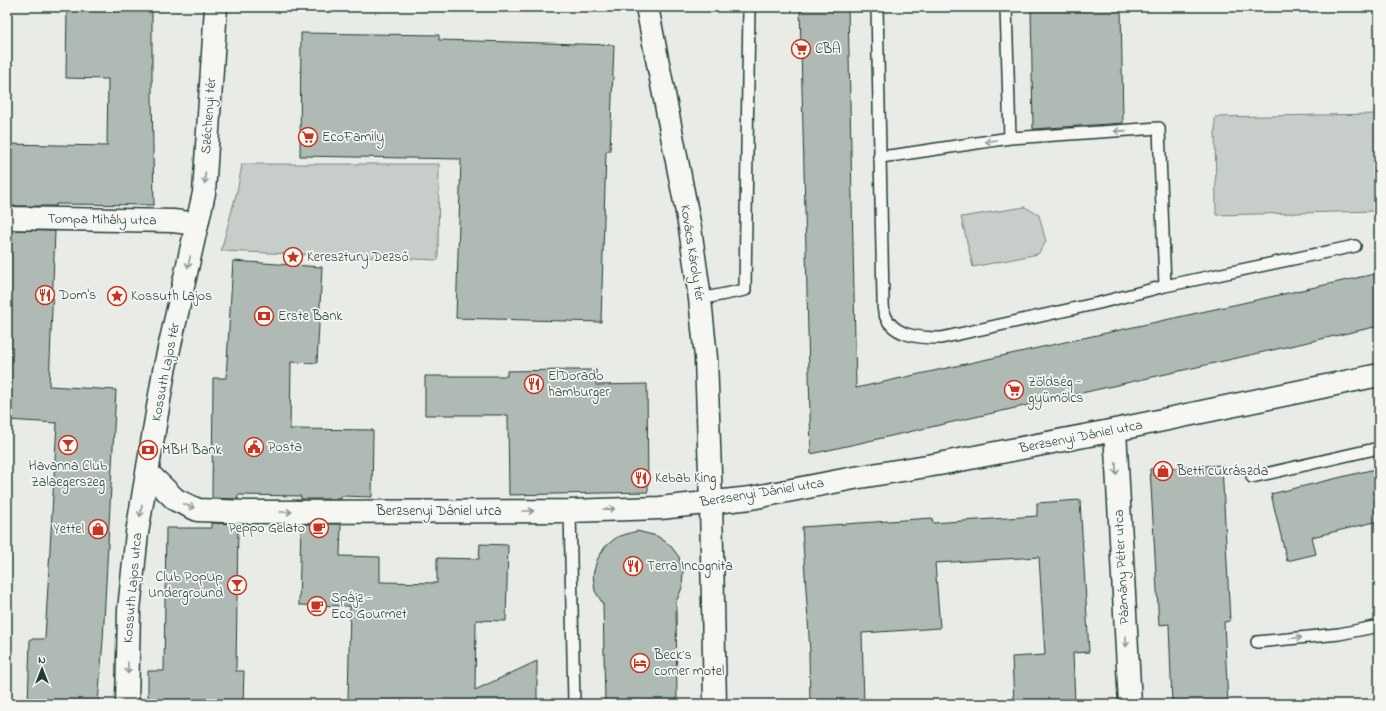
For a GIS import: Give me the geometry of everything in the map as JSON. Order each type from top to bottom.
[{"type":"street","name":"Széchenyi tér","points":[[197,224],[204,193],[216,7]]},
{"type":"street","name":"Kovács Károly tér","points":[[647,7],[690,228],[700,299],[706,358],[711,502],[715,704]]},
{"type":"street","name":"Tompa Mihály utca","points":[[7,218],[173,221],[197,224]]},
{"type":"street","name":"Kossuth Lajos tér","points":[[148,473],[164,372],[197,224]]},
{"type":"street","name":"Berzsenyi Dániel utca","points":[[148,473],[176,500],[198,510],[247,512],[570,511],[660,508],[751,498],[854,478],[939,464],[1115,430],[1379,375]]},
{"type":"street","name":"Pázmány Péter utca","points":[[1115,430],[1130,704]]},
{"type":"street","name":"Kossuth Lajos utca","points":[[127,704],[129,610],[137,533],[148,473]]},
{"type":"lane","points":[[700,299],[745,290],[748,7]]},
{"type":"lane","points":[[877,7],[883,299],[885,313],[893,327],[905,334],[920,338],[941,338],[1099,303],[1166,286],[1355,246]]},
{"type":"lane","points":[[1006,7],[1010,138]]},
{"type":"lane","points":[[880,157],[1010,138],[1159,128],[1166,286]]},
{"type":"lane","points":[[1252,477],[1379,448]]},
{"type":"lane","points":[[570,511],[574,704]]},
{"type":"lane","points":[[1257,642],[1339,634],[1379,626]]},
{"type":"shaded area","points":[[1376,114],[1378,211],[1216,215],[1215,117]]},
{"type":"shaded area","points":[[242,164],[439,164],[438,260],[221,251],[238,187]]},
{"type":"shaded area","points":[[1025,207],[1039,215],[1046,242],[1038,254],[973,267],[961,217]]},
{"type":"building","points":[[67,7],[152,7],[154,205],[56,204],[56,206],[7,206],[7,144],[107,146],[108,79],[66,78]]},
{"type":"building","points":[[800,7],[848,7],[856,388],[1379,273],[1379,326],[811,454]]},
{"type":"building","points":[[1031,7],[1121,7],[1123,123],[1033,129]]},
{"type":"building","points":[[301,33],[439,35],[439,40],[614,45],[610,151],[606,151],[601,322],[456,318],[461,159],[300,156]]},
{"type":"building","points":[[7,230],[55,231],[49,386],[116,390],[103,640],[98,704],[28,704],[30,639],[45,639],[57,423],[7,420]]},
{"type":"building","points":[[233,261],[322,267],[317,363],[291,362],[290,429],[373,430],[372,497],[341,496],[341,499],[301,499],[301,496],[238,495],[238,499],[212,498],[213,378],[226,378]]},
{"type":"building","points":[[596,370],[596,385],[647,384],[648,492],[509,495],[508,415],[425,415],[425,376],[507,376],[507,371]]},
{"type":"building","points":[[1222,465],[1230,621],[1224,622],[1228,704],[1172,704],[1169,624],[1159,625],[1150,469]]},
{"type":"building","points":[[1375,469],[1379,487],[1379,521],[1312,537],[1316,554],[1287,561],[1271,494]]},
{"type":"building","points":[[1080,500],[1089,652],[1073,653],[1075,704],[1014,704],[1012,657],[1045,655],[1039,557],[935,563],[940,628],[862,633],[864,704],[810,704],[810,652],[802,527],[932,518],[933,523],[1037,516],[1037,503]]},
{"type":"building","points":[[211,523],[238,524],[236,671],[244,671],[243,704],[148,704],[148,671],[164,671],[166,528],[211,528]]},
{"type":"building","points":[[301,524],[341,524],[340,556],[380,557],[380,582],[437,583],[437,558],[479,559],[480,544],[508,545],[506,621],[476,620],[475,690],[537,661],[537,704],[370,704],[370,701],[348,701],[350,606],[299,605]]},
{"type":"building","points":[[637,531],[657,536],[670,545],[679,557],[683,572],[682,588],[676,602],[677,704],[605,704],[603,604],[595,591],[593,575],[597,560],[605,547],[617,537]]},
{"type":"place","name":"CBA","points":[[801,49]]},
{"type":"place","name":"EcoFamily","points":[[308,137]]},
{"type":"place","name":"Keresztury Dezső","points":[[293,257]]},
{"type":"place","name":"Dom's","points":[[45,295]]},
{"type":"place","name":"Kossuth Lajos","points":[[117,296]]},
{"type":"place","name":"Erste Bank","points":[[264,316]]},
{"type":"place","name":"ElDorado hamburger","points":[[534,384]]},
{"type":"place","name":"Zöldség - gyümölcs","points":[[1014,390]]},
{"type":"place","name":"Havanna Club Zalaegerszeg","points":[[68,445]]},
{"type":"place","name":"Posta","points":[[254,447]]},
{"type":"place","name":"MBH Bank","points":[[148,450]]},
{"type":"place","name":"Betti cukrászda","points":[[1163,471]]},
{"type":"place","name":"Kebab King","points":[[641,478]]},
{"type":"place","name":"Peppo Gelato","points":[[319,528]]},
{"type":"place","name":"Yettel","points":[[98,529]]},
{"type":"place","name":"Terra Incognita","points":[[633,566]]},
{"type":"place","name":"Club PopUp Underground","points":[[237,585]]},
{"type":"place","name":"Spájz - Eco Gourmet","points":[[317,606]]},
{"type":"place","name":"Beck´s corner motel","points":[[640,663]]}]
